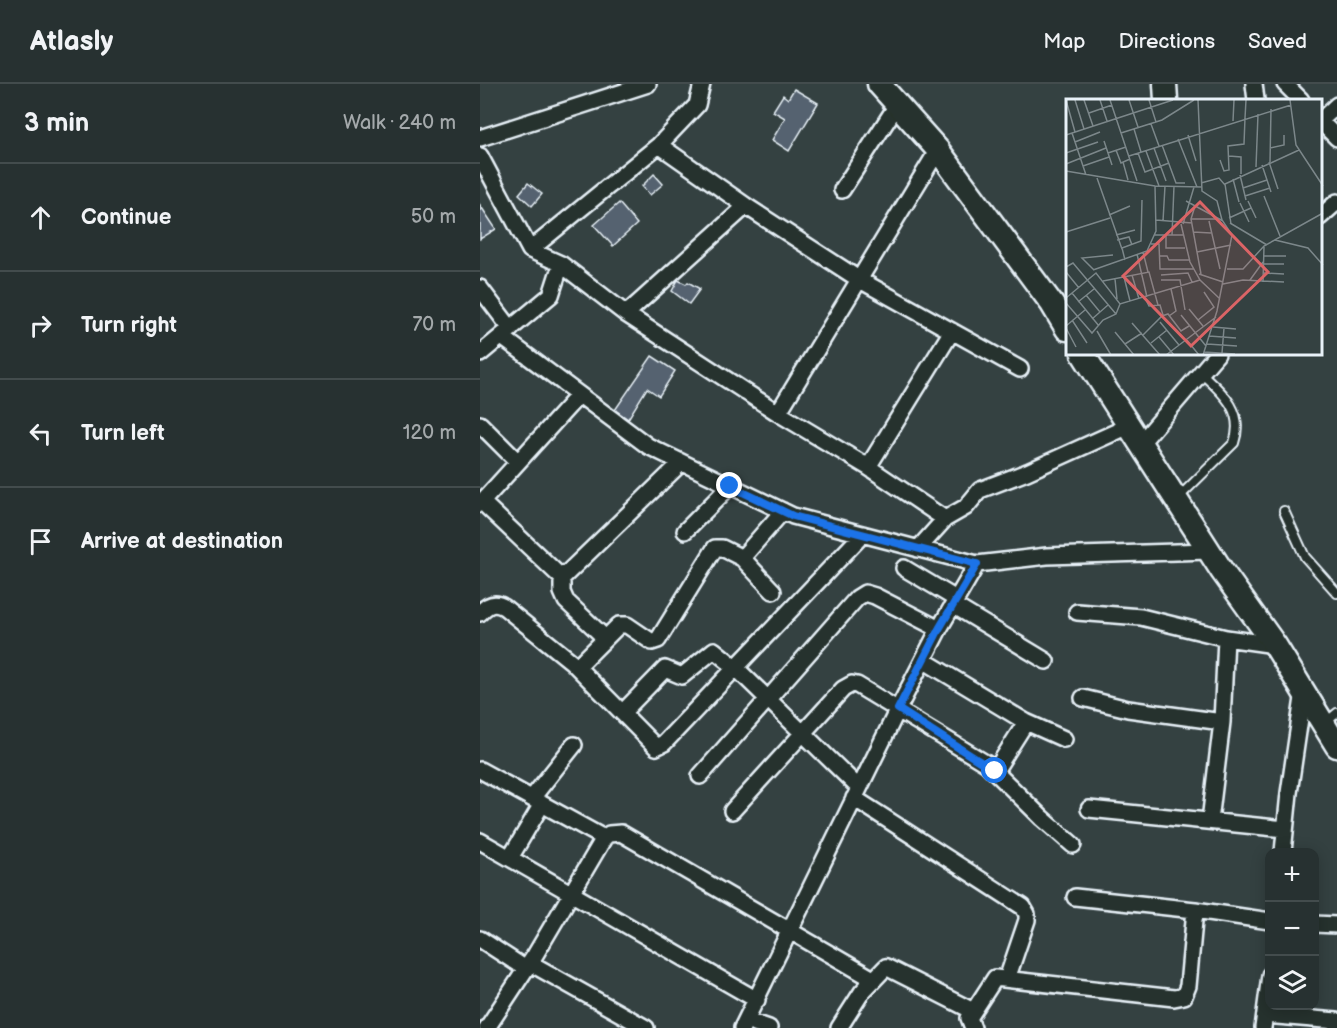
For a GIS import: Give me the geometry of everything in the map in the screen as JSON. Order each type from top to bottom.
[{"type":"street","points":[[480,138],[648,84]]},
{"type":"street","points":[[530,250],[659,145],[697,105],[702,84]]},
{"type":"street","points":[[879,84],[938,150],[1066,327]]},
{"type":"street","points":[[1165,84],[1166,99]]},
{"type":"street","points":[[1254,84],[1256,99]]},
{"type":"street","points":[[1285,84],[1300,99]]},
{"type":"street","points":[[842,190],[897,105]]},
{"type":"street","points":[[1322,119],[1337,105]]},
{"type":"street","points":[[1322,123],[1337,138]]},
{"type":"street","points":[[659,145],[746,206],[860,280],[1020,369]]},
{"type":"street","points":[[778,413],[938,150]]},
{"type":"street","points":[[480,156],[530,250],[561,264],[626,314],[778,413],[868,467],[945,519]]},
{"type":"street","points":[[1322,215],[1337,202]]},
{"type":"street","points":[[626,314],[746,206]]},
{"type":"street","points":[[480,354],[551,295],[561,264]]},
{"type":"street","points":[[480,288],[506,333],[579,395],[648,446],[793,516],[977,564],[1047,556],[1209,551]]},
{"type":"street","points":[[868,467],[952,331]]},
{"type":"street","points":[[1084,356],[1209,551],[1275,645],[1304,691],[1330,719],[1337,746]]},
{"type":"street","points":[[918,549],[945,519],[966,507],[980,490],[1135,435],[1201,373],[1215,356]]},
{"type":"street","points":[[562,578],[481,503],[579,395]]},
{"type":"street","points":[[480,424],[518,462]]},
{"type":"street","points":[[605,638],[566,601],[562,592],[562,578],[681,462]]},
{"type":"street","points":[[685,531],[730,486]]},
{"type":"street","points":[[742,558],[783,512]]},
{"type":"street","points":[[480,613],[491,604],[501,605],[577,667],[656,747],[664,743],[862,534]]},
{"type":"street","points":[[577,667],[619,625],[623,624],[652,642],[658,640],[715,548],[722,548],[742,558],[773,591]]},
{"type":"street","points":[[769,1028],[744,1024],[898,709],[939,629],[977,564]]},
{"type":"street","points":[[904,568],[1046,661]]},
{"type":"street","points":[[700,776],[857,598],[865,593],[939,629]]},
{"type":"street","points":[[1077,612],[1141,617],[1226,638],[1275,645]]},
{"type":"street","points":[[1210,820],[1222,722],[1226,638]]},
{"type":"street","points":[[622,713],[665,669],[682,676],[714,651],[735,667],[803,733],[856,793],[1023,907],[1027,920],[1007,979]]},
{"type":"street","points":[[923,660],[1026,722],[1064,739]]},
{"type":"street","points":[[732,811],[843,689],[852,684],[898,709],[995,771],[1073,845]]},
{"type":"street","points":[[1283,848],[1304,691]]},
{"type":"street","points":[[1083,698],[1128,709],[1222,722]]},
{"type":"street","points":[[995,771],[1026,722]]},
{"type":"street","points":[[510,858],[537,801],[574,746]]},
{"type":"street","points":[[480,770],[604,838]]},
{"type":"street","points":[[1089,809],[1285,829]]},
{"type":"street","points":[[487,1027],[528,966],[604,838],[609,834],[621,833],[873,979]]},
{"type":"street","points":[[480,841],[757,1000]]},
{"type":"street","points":[[1075,897],[1265,920]]},
{"type":"street","points":[[974,1028],[969,1018],[995,978],[1179,998],[1187,992],[1195,910]]},
{"type":"street","points":[[1319,924],[1337,925]]},
{"type":"street","points":[[480,939],[646,1028]]},
{"type":"street","points":[[839,1028],[862,992],[886,967],[973,1011]]},
{"type":"street","points":[[1264,1022],[1337,1021]]},
{"type":"lane","points":[[1176,500],[1234,443],[1238,432],[1237,420],[1231,405],[1222,392],[1201,373]]},
{"type":"lane","points":[[1284,511],[1305,557],[1337,593]]},
{"type":"building","points":[[794,89],[818,103],[789,151],[772,140],[785,118],[773,111],[783,95],[788,99]]},
{"type":"building","points":[[654,174],[663,184],[650,195],[642,186]]},
{"type":"building","points":[[528,183],[542,194],[532,206],[519,194]]},
{"type":"building","points":[[619,203],[637,224],[613,246],[594,225]]},
{"type":"building","points":[[480,205],[496,229],[480,239]]},
{"type":"building","points":[[678,280],[686,284],[688,282],[700,289],[689,304],[672,291]]},
{"type":"building","points":[[652,356],[675,371],[659,396],[647,388],[628,419],[615,410]]},
{"type":"route","points":[[730,486],[793,516],[977,564],[939,629],[898,709],[995,771]]}]
